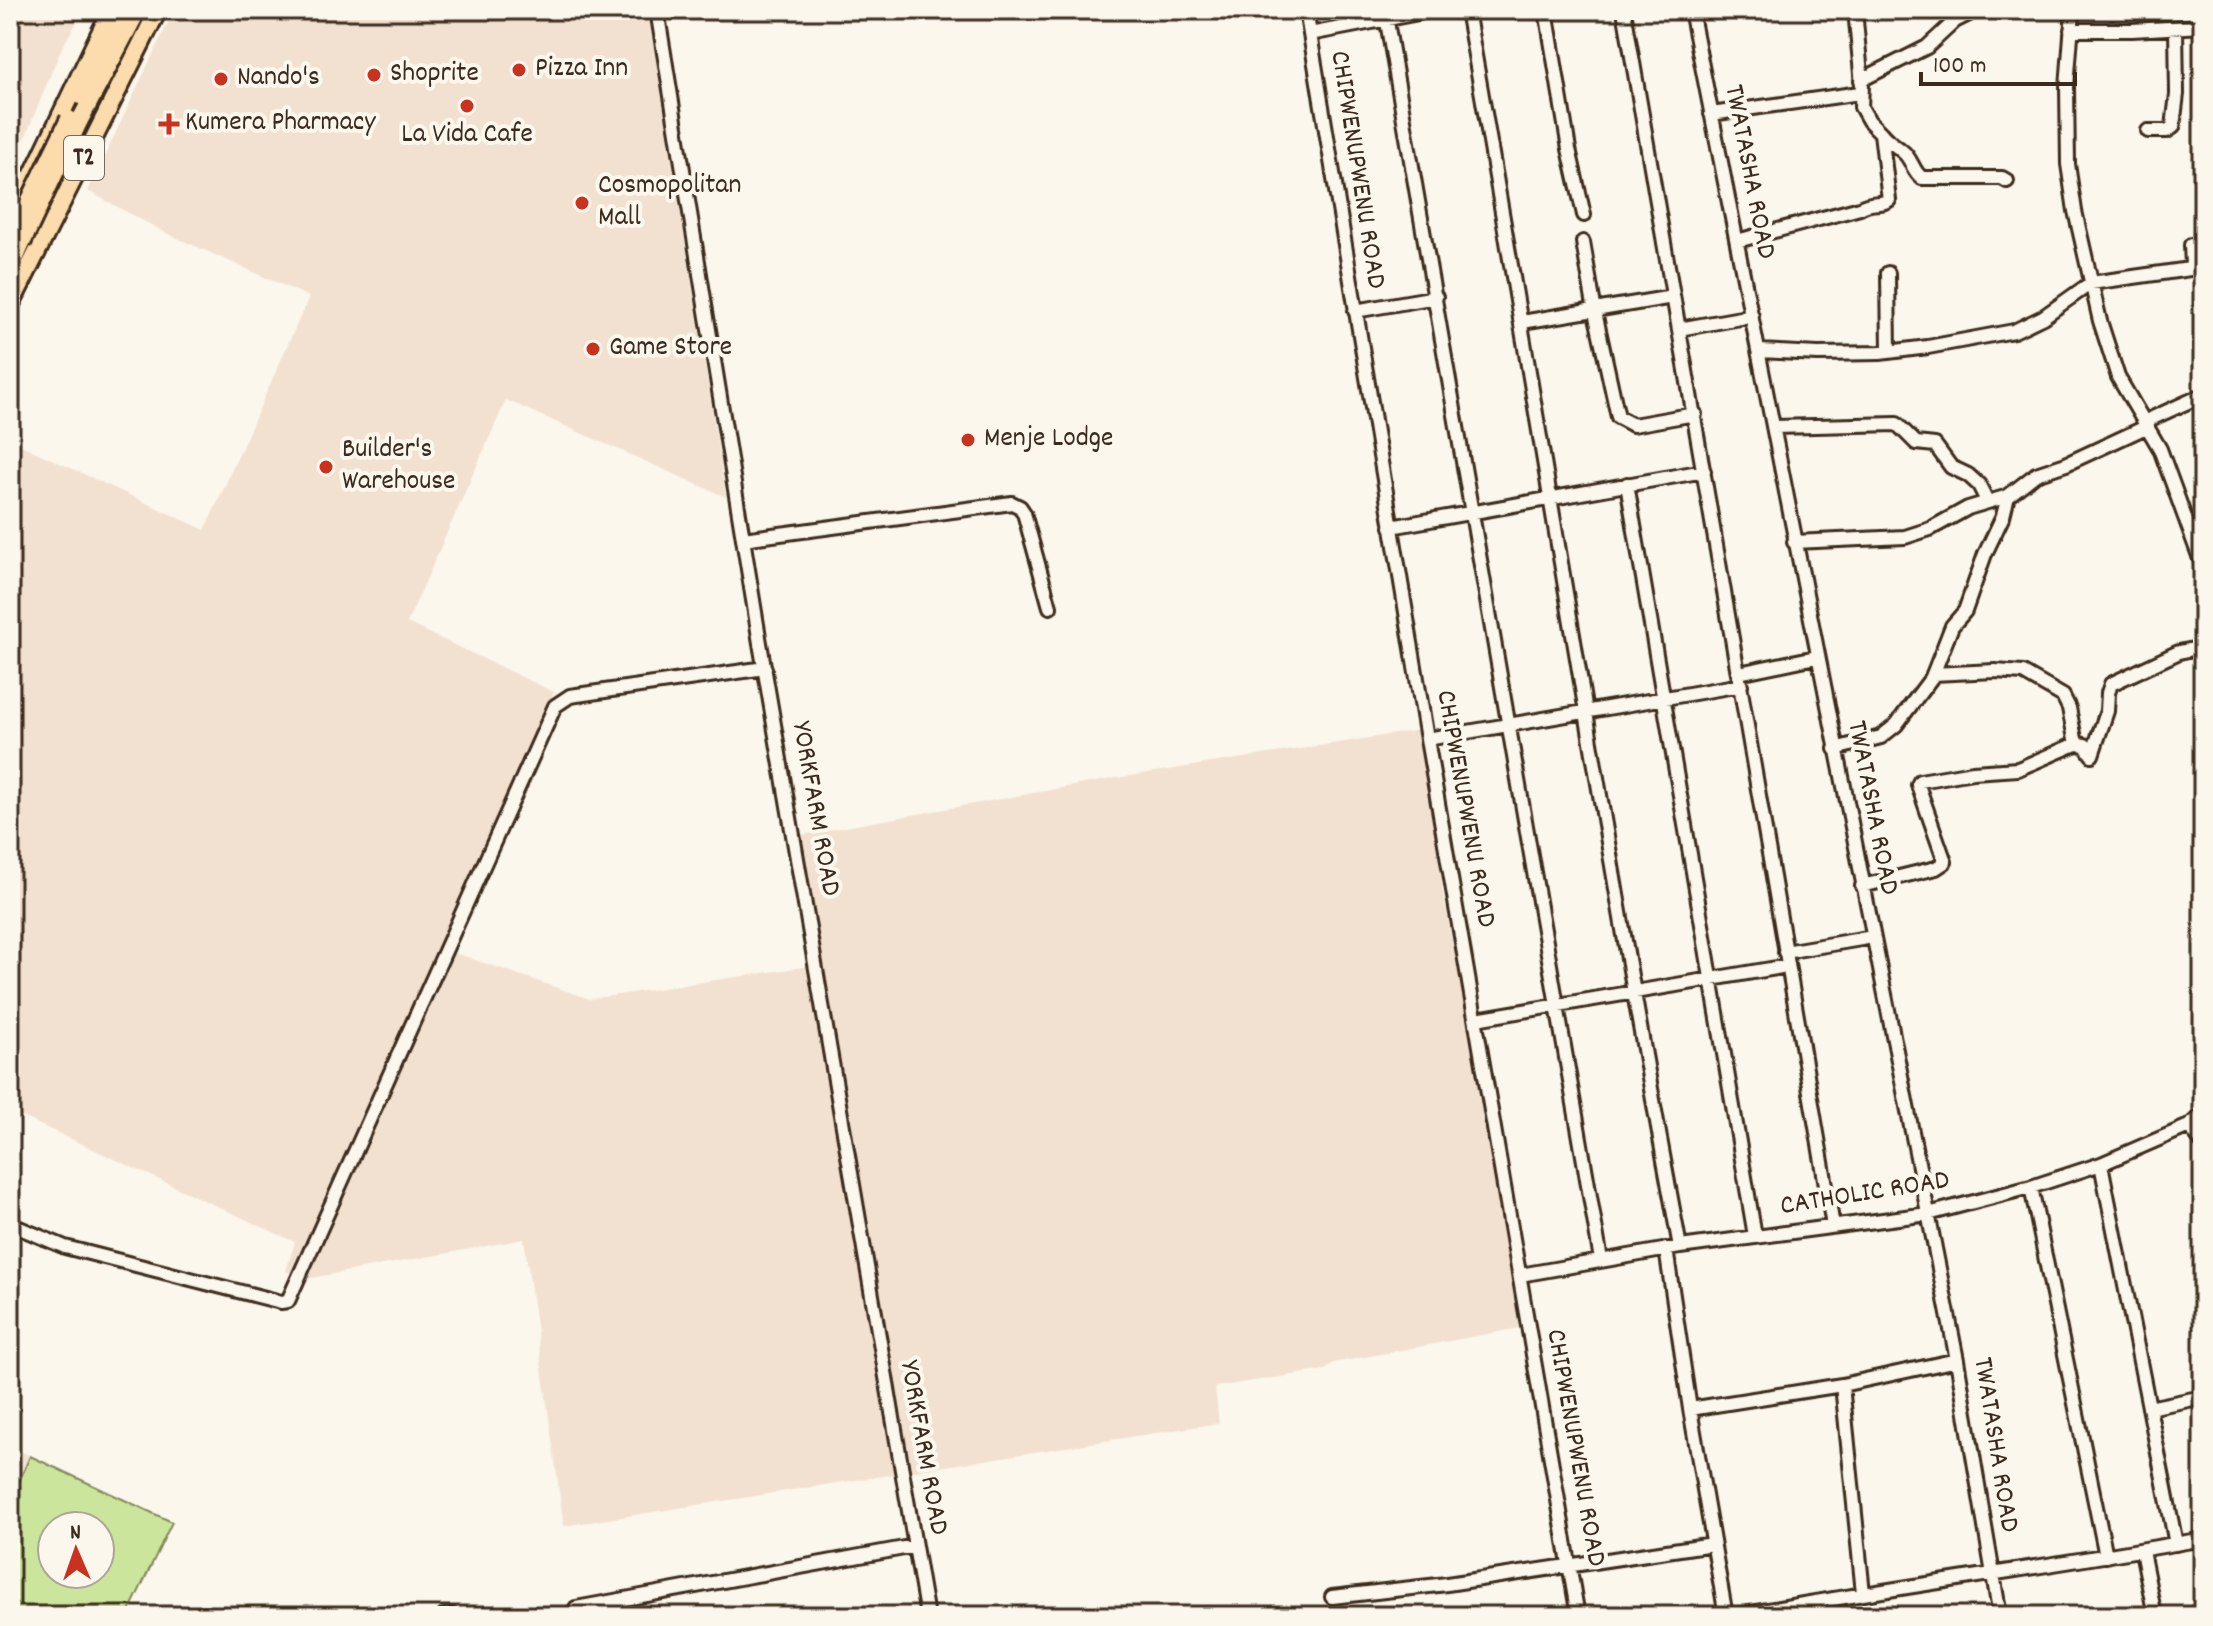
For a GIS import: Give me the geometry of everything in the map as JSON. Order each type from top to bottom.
[{"type":"main road","name":"T2","points":[[12,210],[111,10]]},
{"type":"main road","name":"T2","points":[[10,271],[14,241],[125,10]]},
{"type":"main road","name":"T2","points":[[74,120],[138,10]]},
{"type":"main road","name":"T2","points":[[10,306],[158,10]]},
{"type":"main road","points":[[10,175],[37,164]]},
{"type":"main road","points":[[10,175],[68,191]]},
{"type":"street","name":"YORKFARM ROAD","points":[[657,10],[743,539],[927,1616]]},
{"type":"street","name":"CHIPWENUPWENU ROAD","points":[[1306,10],[1391,527],[1578,1616]]},
{"type":"street","points":[[1310,34],[1386,15],[1434,10]]},
{"type":"street","points":[[1467,10],[1522,322],[1632,991],[1673,1248],[1690,1409],[1726,1616]]},
{"type":"street","points":[[1546,10],[1584,215]]},
{"type":"street","points":[[1624,10],[1833,1226]]},
{"type":"street","name":"TWATASHA ROAD","points":[[1691,10],[1760,351],[1816,657],[1957,1360],[2000,1616]]},
{"type":"street","points":[[1855,10],[1864,115],[1887,140],[1903,151],[1917,175],[1922,178],[2002,178],[2007,181]]},
{"type":"street","points":[[1711,114],[1860,87],[1927,47],[1955,21],[1977,10]]},
{"type":"street","points":[[2073,10],[2067,87],[2068,164],[2091,283],[2118,377],[2160,449],[2203,567]]},
{"type":"street","points":[[1386,15],[1601,1260]]},
{"type":"street","points":[[2071,30],[2203,26]]},
{"type":"street","points":[[2148,131],[2167,131],[2173,127],[2177,94],[2176,28]]},
{"type":"street","points":[[1737,241],[1860,208],[1870,202],[1888,201],[1881,133]]},
{"type":"street","points":[[1583,242],[1616,413],[1622,421],[1633,425],[1695,414]]},
{"type":"street","points":[[1760,351],[1845,355],[1889,352],[2014,331],[2043,317],[2091,283],[2190,269],[2191,245]]},
{"type":"street","points":[[1888,273],[1889,352]]},
{"type":"street","points":[[1355,311],[1436,297]]},
{"type":"street","points":[[1522,322],[1673,297]]},
{"type":"street","points":[[1679,329],[1752,316]]},
{"type":"street","points":[[1794,542],[1905,537],[1930,529],[1987,501],[2008,496],[2036,474],[2066,464],[2203,395]]},
{"type":"street","points":[[1774,427],[1897,424],[1916,443],[1935,445],[1951,467],[1968,475],[1979,485],[1987,501]]},
{"type":"street","points":[[1391,527],[1704,471]]},
{"type":"street","points":[[1627,484],[1755,1236]]},
{"type":"street","points":[[1835,749],[1881,737],[1910,707],[1933,674],[1952,626],[1965,611],[2008,496]]},
{"type":"street","points":[[743,539],[1012,503],[1024,513],[1050,607]]},
{"type":"street","points":[[1862,886],[1936,868],[1945,862],[1918,785],[1920,781],[1973,772],[2018,769],[2076,744],[2085,745],[2092,755],[2107,711],[2111,684],[2179,652],[2203,647]]},
{"type":"street","points":[[1427,739],[1663,698],[1816,657]]},
{"type":"street","points":[[10,1224],[65,1247],[215,1287],[288,1301],[555,706],[570,696],[765,668]]},
{"type":"street","points":[[1933,674],[2023,673],[2063,696],[2069,708],[2076,744]]},
{"type":"street","points":[[1476,1019],[1710,978],[1873,937]]},
{"type":"street","name":"CATHOLIC ROAD","points":[[1520,1275],[1673,1248],[1928,1214],[2031,1187],[2101,1164],[2189,1126],[2203,1114]]},
{"type":"street","points":[[2189,1126],[2203,1144]]},
{"type":"street","points":[[2101,1164],[2176,1544]]},
{"type":"street","points":[[2031,1187],[2106,1556]]},
{"type":"street","points":[[1690,1409],[1842,1385],[1957,1360]]},
{"type":"street","points":[[1842,1385],[1863,1593]]},
{"type":"street","points":[[2149,1408],[2203,1397]]},
{"type":"street","points":[[1733,1616],[2203,1539]]},
{"type":"street","points":[[1332,1597],[1447,1584],[1713,1544]]},
{"type":"street","points":[[572,1616],[576,1608],[915,1546]]},
{"type":"street","points":[[2142,1551],[2155,1616]]},
{"type":"shaded area","points":[[10,10],[84,10],[61,49],[14,165],[10,164]]},
{"type":"shaded area","points":[[174,10],[648,10],[726,497],[506,400],[407,623],[554,692],[440,948],[590,999],[816,965],[795,836],[1111,779],[1419,730],[1443,893],[1474,1056],[1519,1328],[1333,1363],[1325,1370],[1215,1387],[1219,1423],[564,1526],[524,1239],[306,1279],[286,1271],[295,1242],[10,1111],[10,440],[205,530],[309,297],[166,233],[88,191]]},
{"type":"shaded area","points":[[10,1446],[30,1456],[10,1503]]},
{"type":"green space","points":[[30,1456],[172,1522],[127,1616],[10,1616],[10,1503]]},
{"type":"place","name":"Pizza Inn","points":[[519,70]]},
{"type":"place","name":"Shoprite","points":[[374,75]]},
{"type":"place","name":"Nando's","points":[[221,79]]},
{"type":"place","name":"La Vida Cafe","points":[[467,106]]},
{"type":"place","name":"Kumera Pharmacy","points":[[169,124]]},
{"type":"place","name":"Cosmopolitan Mall","points":[[582,203]]},
{"type":"place","name":"Game Store","points":[[593,349]]},
{"type":"place","name":"Menje Lodge","points":[[968,440]]},
{"type":"place","name":"Builder's Warehouse","points":[[326,467]]}]
